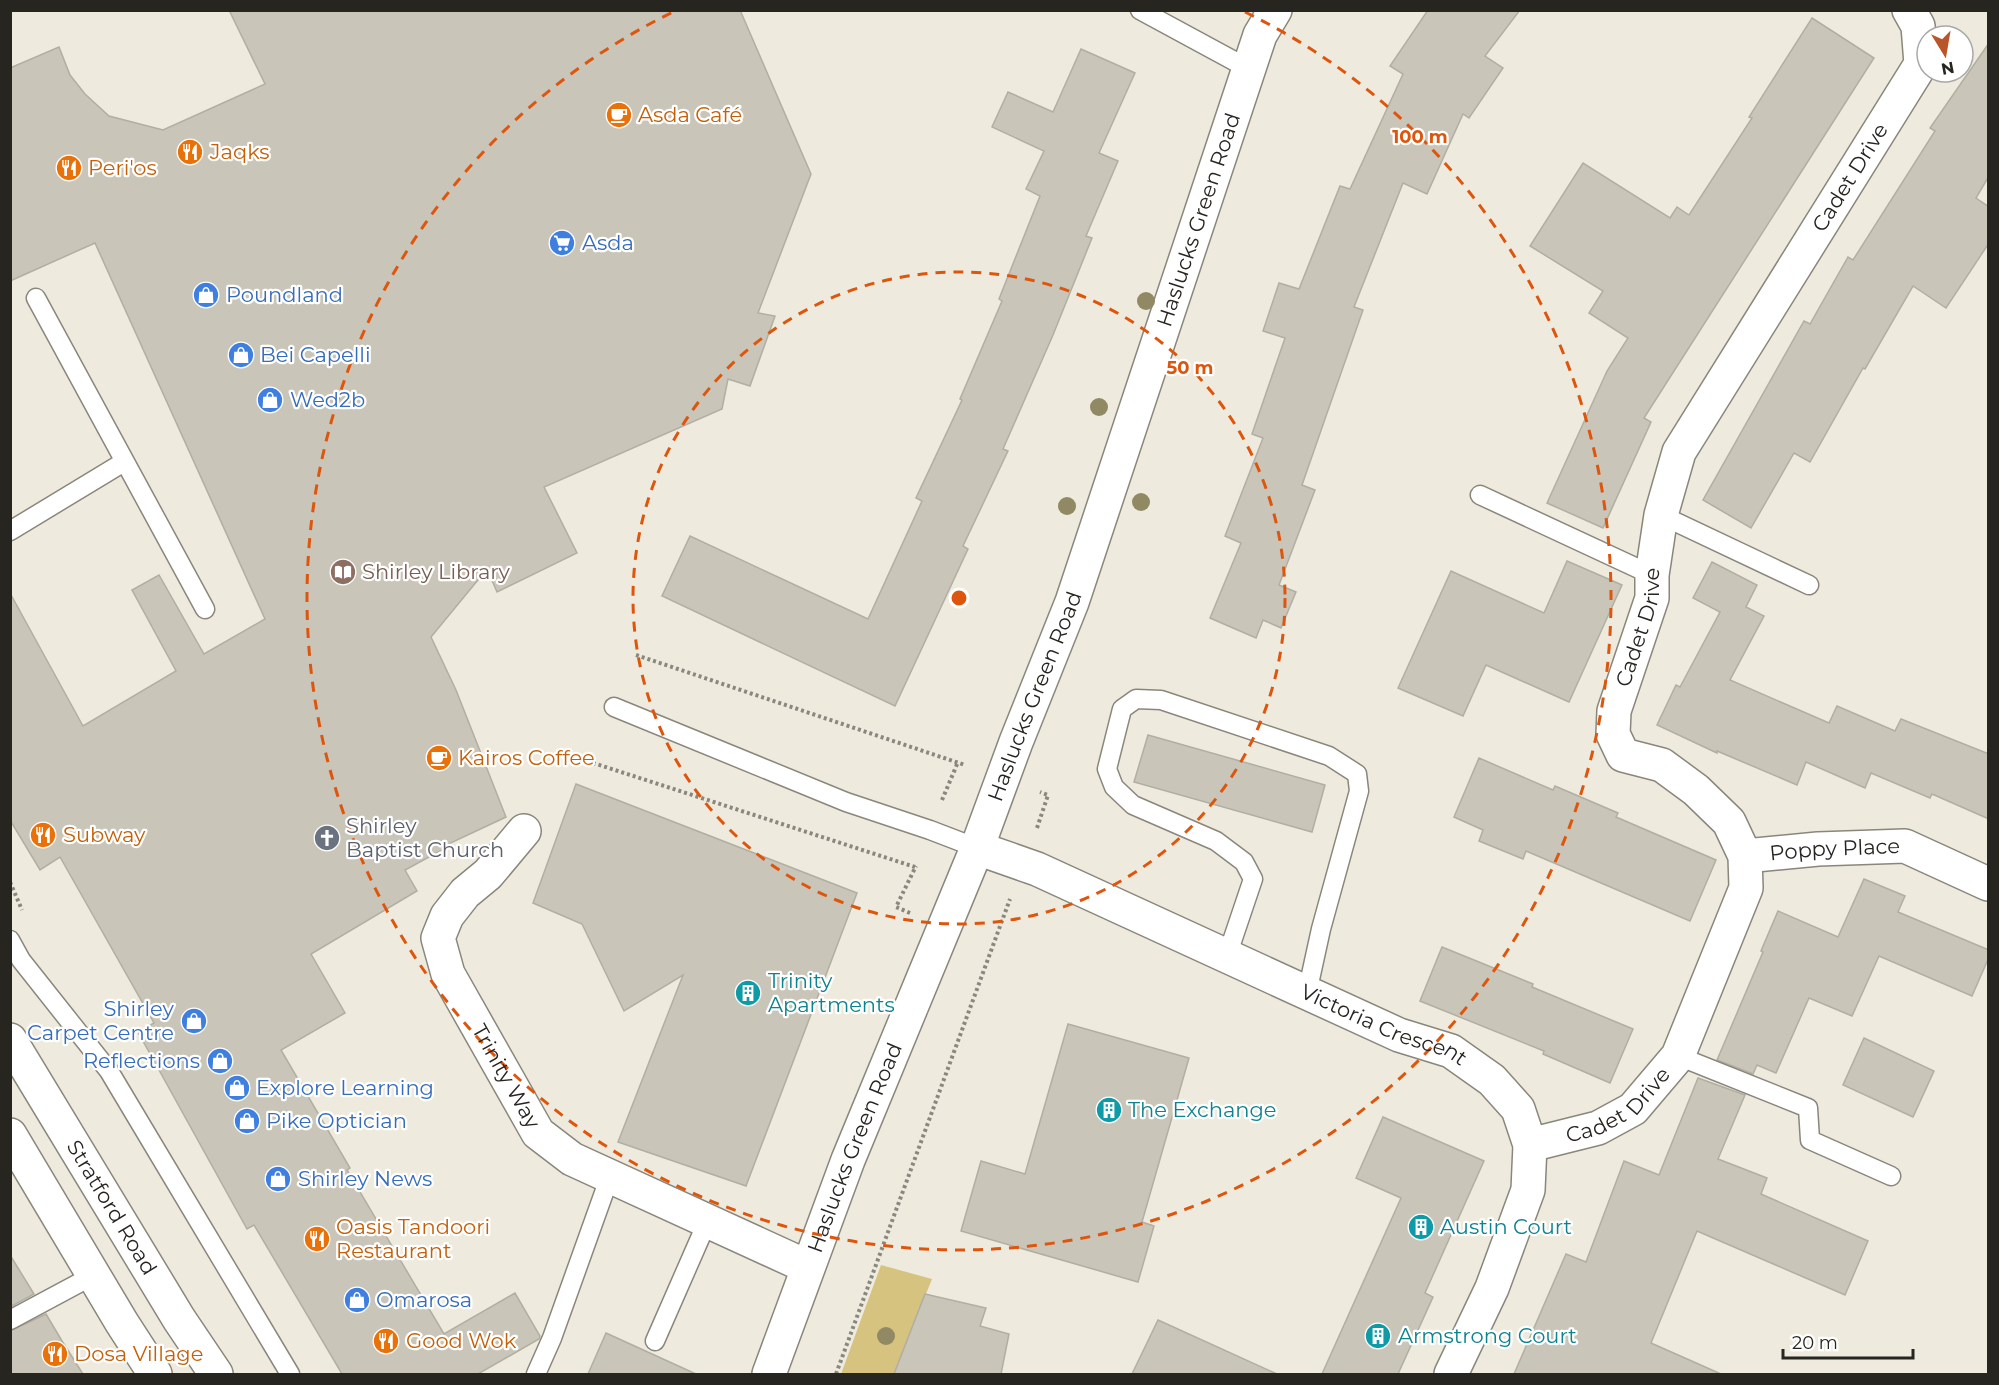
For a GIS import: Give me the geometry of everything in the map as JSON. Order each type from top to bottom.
[{"type":"main road","name":"Haslucks Green Road","points":[[769,1374],[848,1160],[977,848],[1016,742],[1072,602],[1260,36],[1275,10]]},
{"type":"main road","name":"Cadet Drive","points":[[1530,1145],[1598,1128],[1633,1109],[1677,1056],[1746,888],[1745,856],[1729,822],[1696,790],[1662,765],[1623,755],[1613,734],[1614,711],[1652,598],[1652,575],[1660,515],[1679,452],[1921,64],[1918,26],[1909,10]]},
{"type":"main road","name":"Trinity Way","points":[[524,831],[488,874],[465,893],[447,916],[438,938],[448,974],[538,1133],[572,1159],[808,1267]]},
{"type":"main road","name":"Poppy Place","points":[[1745,856],[1818,849],[1905,846],[1989,884]]},
{"type":"main road","name":"Victoria Crescent","points":[[977,848],[1037,869],[1399,1035],[1451,1052],[1492,1080],[1518,1109],[1530,1145],[1528,1190],[1492,1288],[1454,1373]]},
{"type":"main road","name":"Stratford Road","points":[[10,1040],[179,1319],[216,1374]]},
{"type":"main road","points":[[10,1135],[155,1374]]},
{"type":"lane","points":[[1140,10],[1249,69]]},
{"type":"lane","points":[[36,298],[206,609]]},
{"type":"lane","points":[[10,531],[124,462]]},
{"type":"lane","points":[[1480,495],[1652,575]]},
{"type":"lane","points":[[1660,515],[1809,585]]},
{"type":"lane","points":[[1227,956],[1253,879],[1244,862],[1216,841],[1133,805],[1114,787],[1107,769],[1122,709],[1136,699],[1161,700],[1329,756],[1357,774],[1359,791],[1321,929],[1308,993]]},
{"type":"lane","points":[[614,707],[846,802],[977,848]]},
{"type":"lane","points":[[10,940],[21,960],[109,1071],[290,1374]]},
{"type":"lane","points":[[1677,1056],[1808,1108],[1810,1140],[1891,1176]]},
{"type":"lane","points":[[536,1374],[552,1338],[610,1176]]},
{"type":"lane","points":[[655,1341],[708,1220]]},
{"type":"lane","points":[[10,1320],[94,1275]]},
{"type":"path","points":[[636,655],[958,762]]},
{"type":"path","points":[[587,761],[915,867]]},
{"type":"path","points":[[836,1374],[1048,795]]},
{"type":"shaded area","points":[[881,1265],[932,1279],[894,1374],[841,1374]]},
{"type":"building","points":[[229,10],[740,10],[811,174],[758,313],[775,316],[750,386],[728,379],[722,409],[544,487],[577,553],[497,592],[487,569],[431,637],[456,690],[506,817],[444,846],[442,850],[405,870],[417,891],[311,954],[345,1013],[281,1050],[350,1168],[347,1170],[444,1334],[515,1293],[540,1336],[539,1339],[478,1374],[342,1374],[254,1225],[247,1229],[138,1032],[154,1023],[60,857],[40,870],[10,820],[10,593],[83,726],[176,671],[132,590],[159,575],[204,654],[265,619],[95,243],[10,281],[10,68],[59,47],[70,75],[85,94],[109,116],[163,130],[265,84]]},
{"type":"building","points":[[1428,10],[1520,10],[1485,56],[1503,68],[1469,118],[1463,114],[1427,194],[1403,183],[1354,307],[1363,310],[1302,485],[1315,490],[1279,585],[1296,592],[1281,628],[1263,620],[1256,638],[1210,618],[1241,543],[1225,536],[1263,438],[1252,434],[1285,338],[1263,331],[1279,283],[1299,289],[1340,186],[1350,189],[1403,74],[1390,66]]},
{"type":"building","points":[[1812,18],[1874,58],[1644,418],[1651,422],[1603,528],[1547,503],[1607,371],[1628,338],[1589,313],[1603,291],[1530,246],[1583,163],[1670,218],[1677,207],[1689,215],[1752,118],[1749,117]]},
{"type":"building","points":[[1989,43],[1989,176],[1976,198],[1989,207],[1989,243],[1946,308],[1913,286],[1810,462],[1794,453],[1751,528],[1703,500],[1804,321],[1810,324],[1848,257],[1853,260],[1935,131],[1930,128],[1961,84],[1975,84],[1975,63]]},
{"type":"building","points":[[1081,49],[1135,73],[1099,153],[1118,161],[1086,236],[1092,238],[1003,449],[1008,451],[963,546],[968,549],[895,706],[662,596],[690,536],[868,619],[922,501],[916,498],[962,400],[960,399],[1002,301],[999,299],[1040,196],[1026,189],[1044,151],[992,127],[1008,92],[1053,112]]},
{"type":"building","points":[[1567,561],[1622,585],[1569,702],[1486,665],[1463,716],[1398,688],[1451,571],[1544,613]]},
{"type":"building","points":[[1712,562],[1757,585],[1746,607],[1764,616],[1730,680],[1829,723],[1837,706],[1895,731],[1901,719],[1989,754],[1989,819],[1932,794],[1930,798],[1871,773],[1865,788],[1806,762],[1797,785],[1717,751],[1717,753],[1657,725],[1676,685],[1680,687],[1720,612],[1693,598]]},
{"type":"building","points":[[1148,735],[1325,785],[1312,832],[1134,782]]},
{"type":"building","points":[[1479,758],[1553,790],[1555,786],[1618,813],[1616,817],[1716,860],[1690,921],[1526,851],[1523,859],[1479,841],[1483,830],[1454,817]]},
{"type":"building","name":"Trinity Apartments","points":[[576,784],[857,893],[746,1186],[618,1142],[683,975],[624,1011],[582,924],[533,903]]},
{"type":"building","points":[[1864,879],[1905,896],[1898,912],[1989,950],[1989,957],[1972,996],[1879,956],[1852,1016],[1809,998],[1776,1073],[1757,1065],[1753,1074],[1717,1060],[1778,911],[1838,937]]},
{"type":"building","points":[[1442,947],[1533,984],[1532,987],[1633,1029],[1610,1083],[1543,1054],[1544,1051],[1420,1001]]},
{"type":"building","name":"The Exchange","points":[[1068,1024],[1189,1058],[1142,1222],[1154,1226],[1138,1282],[961,1231],[981,1161],[1025,1174]]},
{"type":"building","points":[[1864,1038],[1934,1071],[1913,1117],[1843,1085]]},
{"type":"building","points":[[1698,1078],[1745,1095],[1718,1159],[1767,1178],[1761,1194],[1868,1241],[1845,1295],[1697,1231],[1651,1343],[1721,1374],[1514,1374],[1566,1254],[1586,1262],[1624,1161],[1659,1175]]},
{"type":"building","points":[[1383,1117],[1484,1161],[1425,1293],[1433,1297],[1398,1374],[1322,1374],[1401,1198],[1356,1178]]},
{"type":"building","points":[[10,1255],[34,1294],[10,1307]]},
{"type":"building","points":[[925,1294],[986,1308],[980,1326],[1009,1334],[1001,1374],[894,1374]]},
{"type":"building","points":[[46,1314],[83,1374],[10,1374],[10,1331]]},
{"type":"building","points":[[1158,1320],[1277,1374],[1132,1374]]},
{"type":"building","points":[[606,1333],[696,1374],[588,1374]]},
{"type":"place","name":"Asda Café","points":[[619,115]]},
{"type":"place","name":"Jaqks","points":[[190,152]]},
{"type":"place","name":"Peri'os","points":[[69,168]]},
{"type":"place","name":"Asda","points":[[562,243]]},
{"type":"place","name":"Poundland","points":[[206,295]]},
{"type":"place","name":"Bei Capelli","points":[[241,355]]},
{"type":"place","name":"Wed2b","points":[[270,400]]},
{"type":"place","name":"Shirley Library","points":[[343,572]]},
{"type":"place","name":"Kairos Coffee","points":[[439,758]]},
{"type":"place","name":"Subway","points":[[43,835]]},
{"type":"place","name":"Shirley Baptist Church","points":[[327,838]]},
{"type":"place","name":"Trinity Apartments","points":[[748,993]]},
{"type":"place","name":"Shirley Carpet Centre","points":[[194,1021]]},
{"type":"place","name":"Reflections","points":[[220,1061]]},
{"type":"place","name":"Explore Learning","points":[[237,1088]]},
{"type":"place","name":"The Exchange","points":[[1109,1110]]},
{"type":"place","name":"Pike Optician","points":[[247,1121]]},
{"type":"place","name":"Shirley News","points":[[278,1179]]},
{"type":"place","name":"Austin Court","points":[[1421,1227]]},
{"type":"place","name":"Oasis Tandoori Restaurant","points":[[317,1239]]},
{"type":"place","name":"Omarosa","points":[[357,1300]]},
{"type":"place","name":"Armstrong Court","points":[[1378,1336]]},
{"type":"place","name":"Good Wok","points":[[386,1341]]},
{"type":"place","name":"Dosa Village","points":[[55,1354]]}]
